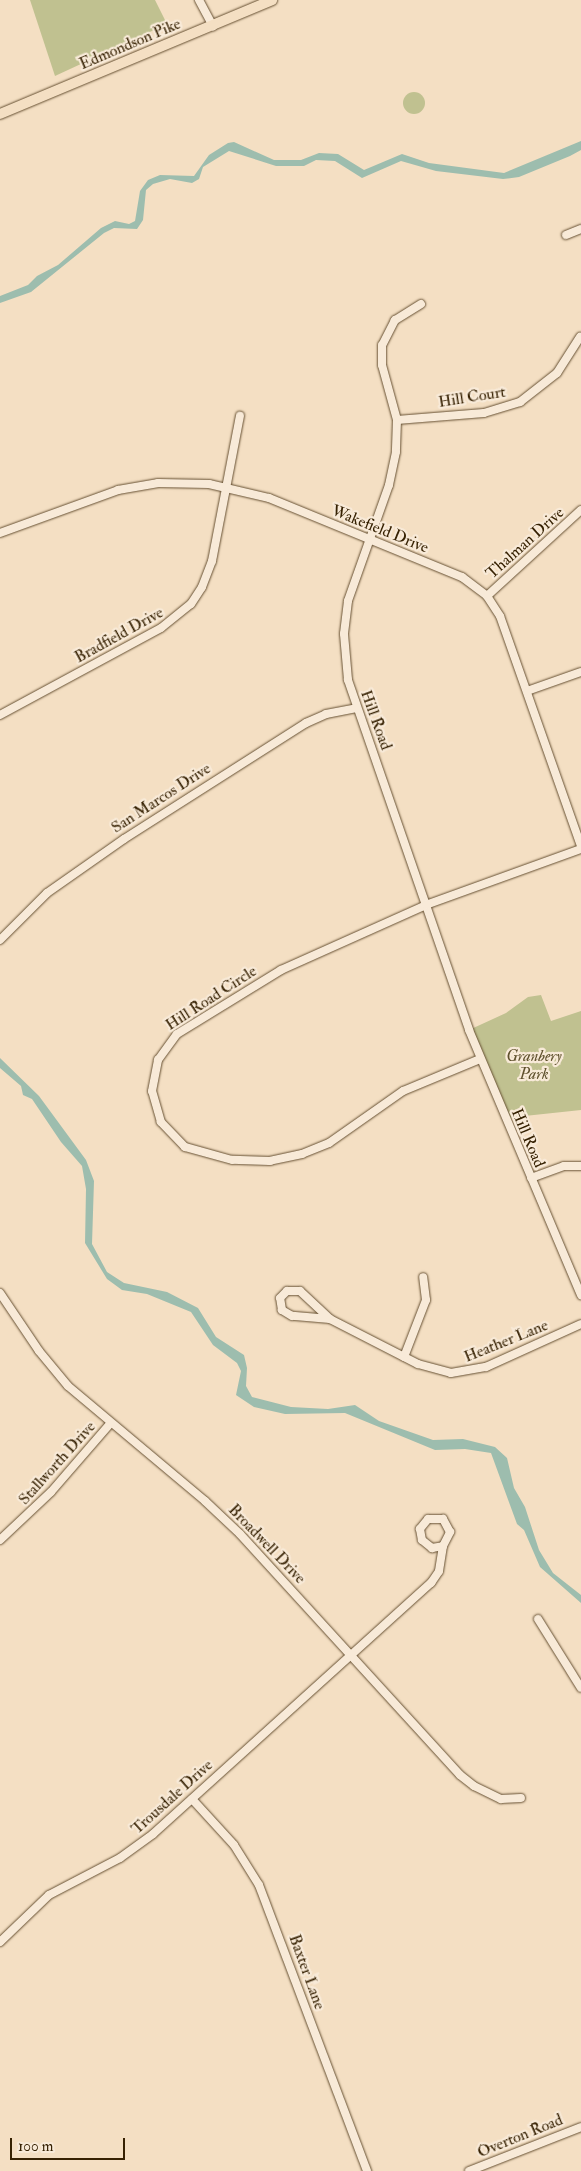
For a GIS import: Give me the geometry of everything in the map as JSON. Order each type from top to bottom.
[{"type":"main road","name":"Edmondson Pike","points":[[0,114],[272,0]]},
{"type":"street","points":[[200,0],[213,26]]},
{"type":"street","points":[[566,235],[581,229]]},
{"type":"street","points":[[368,540],[394,470],[397,420],[382,365],[382,345],[395,320],[422,304]]},
{"type":"street","name":"Hill Court","points":[[397,420],[484,413],[520,402],[552,379],[580,337]]},
{"type":"street","name":"Bradfield Drive","points":[[0,715],[155,632],[186,610],[199,593],[209,571],[240,416]]},
{"type":"street","name":"Wakefield Drive","points":[[0,533],[118,490],[176,483],[226,486],[280,502],[368,540],[462,577],[487,596],[500,616],[581,848]]},
{"type":"street","name":"Thalman Drive","points":[[487,596],[581,510]]},
{"type":"street","name":"Hill Road","points":[[368,540],[351,589],[345,624],[346,666],[356,708],[480,1059],[581,1295]]},
{"type":"street","points":[[527,691],[581,672]]},
{"type":"street","name":"San Marcos Drive","points":[[0,940],[47,893],[124,838],[306,723],[326,714],[356,708]]},
{"type":"street","points":[[426,905],[581,848]]},
{"type":"street","name":"Hill Road Circle","points":[[426,905],[281,970],[182,1030],[158,1060],[152,1084],[154,1106],[169,1133],[193,1151],[241,1161],[280,1159],[329,1144],[403,1091],[480,1059]]},
{"type":"street","points":[[531,1178],[564,1166],[581,1166]]},
{"type":"street","points":[[404,1357],[426,1300],[423,1277]]},
{"type":"street","name":"Heather Lane","points":[[330,1319],[292,1316],[282,1310],[280,1298],[287,1291],[300,1291],[330,1319],[404,1357],[437,1371],[470,1372],[581,1324]]},
{"type":"street","name":"Broadwell Drive","points":[[0,1294],[60,1378],[110,1424],[228,1522],[468,1782],[501,1799],[521,1798]]},
{"type":"street","name":"Stallworth Drive","points":[[0,1540],[51,1492],[110,1424]]},
{"type":"street","points":[[437,1517],[447,1523],[450,1535],[443,1546],[432,1548],[422,1540],[420,1529],[426,1520],[437,1517]]},
{"type":"street","name":"Trousdale Drive","points":[[0,1942],[49,1895],[131,1851],[192,1799],[433,1580],[441,1566],[443,1546]]},
{"type":"street","points":[[538,1618],[581,1688]]},
{"type":"street","name":"Baxter Lane","points":[[192,1799],[234,1845],[254,1876],[367,2171]]},
{"type":"street","name":"Overton Road","points":[[469,2171],[581,2127]]},
{"type":"green space","points":[[30,0],[155,0],[167,24],[55,76]]},
{"type":"green space","points":[[414,92],[422,95],[425,103],[422,111],[414,114],[406,111],[403,103],[406,95]]},
{"type":"green space","name":"Granbery Park","points":[[541,995],[551,1021],[581,1011],[581,1110],[505,1118],[469,1030],[506,1013],[528,997]]},
{"type":"shaded area","points":[[581,141],[581,150],[570,156],[519,177],[503,179],[436,171],[401,161],[362,178],[335,161],[316,160],[304,166],[276,166],[229,151],[203,167],[199,179],[192,183],[170,179],[153,184],[146,190],[143,220],[137,229],[114,228],[104,233],[31,292],[0,303],[0,296],[28,285],[37,276],[58,265],[101,228],[115,221],[129,224],[135,221],[140,191],[148,180],[160,175],[194,176],[209,155],[228,143],[234,142],[274,160],[301,160],[319,153],[338,154],[364,170],[402,154],[429,163],[504,173]]},
{"type":"shaded area","points":[[0,1058],[39,1096],[86,1160],[94,1181],[92,1244],[107,1272],[124,1283],[167,1292],[198,1308],[216,1337],[244,1355],[247,1368],[246,1386],[252,1397],[291,1407],[328,1409],[355,1405],[379,1421],[433,1440],[463,1439],[495,1447],[507,1458],[514,1488],[525,1507],[539,1550],[553,1573],[581,1595],[581,1603],[540,1567],[524,1530],[517,1524],[491,1453],[465,1449],[435,1450],[345,1413],[285,1414],[254,1407],[236,1395],[241,1371],[237,1363],[213,1345],[191,1312],[147,1294],[122,1290],[107,1279],[85,1243],[86,1189],[82,1166],[61,1142],[32,1099],[23,1095],[21,1086],[0,1068]]}]
